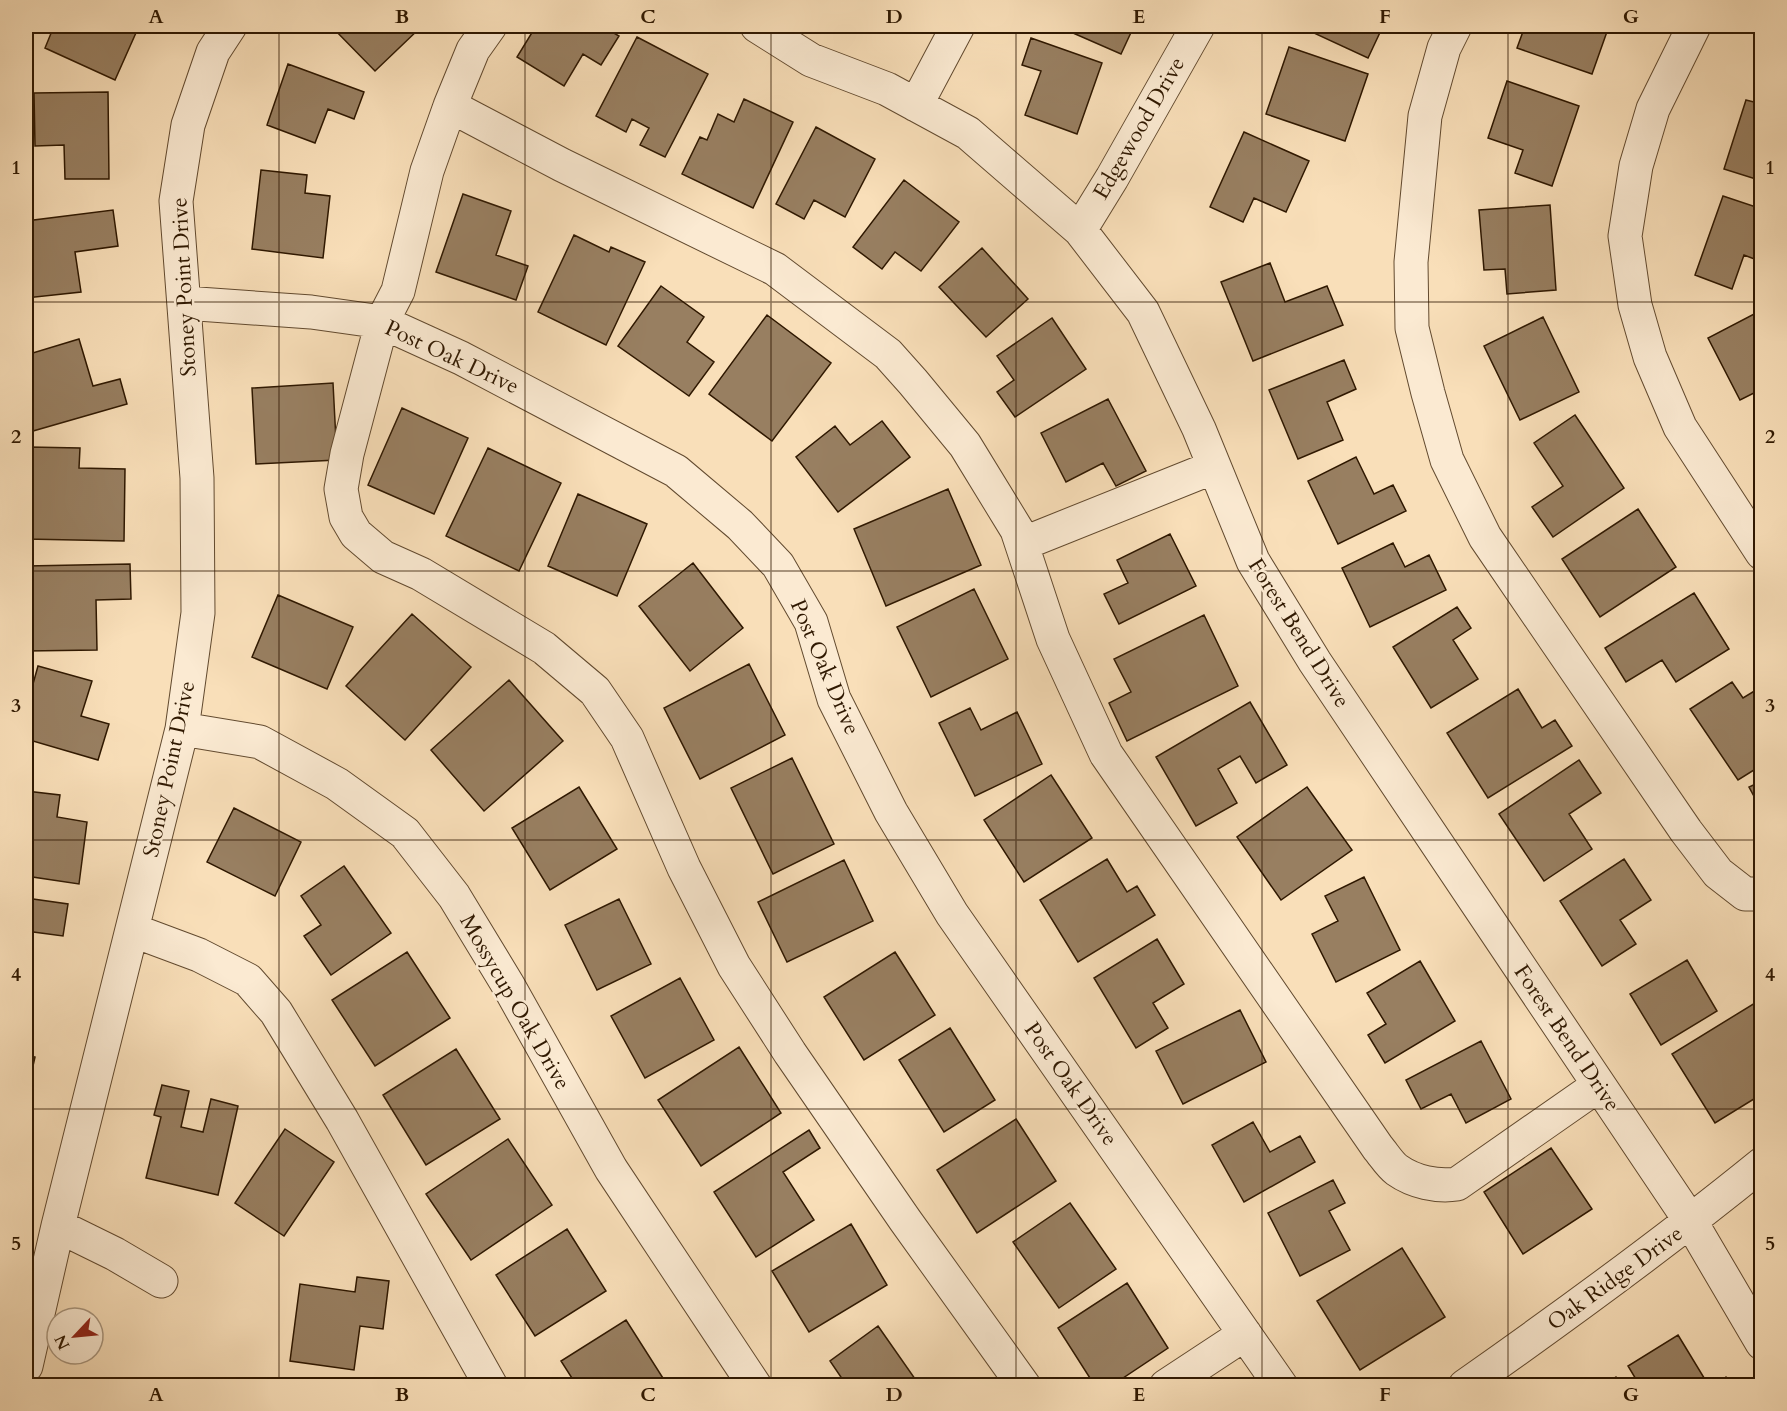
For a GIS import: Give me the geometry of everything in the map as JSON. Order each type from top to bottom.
[{"type":"street","name":"Stoney Point Drive","points":[[26,1366],[58,1226],[182,729],[198,613],[197,478],[176,201],[188,125],[213,52],[231,26]]},
{"type":"street","points":[[490,26],[473,50],[450,106],[427,171],[398,291],[382,322],[347,454],[341,489],[346,517],[356,534],[383,557],[421,574],[544,648],[594,691],[627,738],[684,868],[734,966],[790,1053],[898,1210],[1024,1386]]},
{"type":"street","name":"Forest Bend Drive","points":[[757,26],[811,60],[886,89],[968,134],[1080,230],[1143,312],[1199,429],[1253,561],[1315,662],[1691,1222],[1761,1343]]},
{"type":"street","points":[[916,105],[958,26]]},
{"type":"street","name":"Edgewood Drive","points":[[1080,230],[1198,26]]},
{"type":"street","points":[[1455,26],[1444,48],[1425,116],[1411,262],[1412,328],[1447,459],[1485,537],[1686,831],[1718,873],[1746,894],[1761,894]]},
{"type":"street","points":[[1694,26],[1653,109],[1636,166],[1625,236],[1635,305],[1650,357],[1680,427],[1761,553]]},
{"type":"street","points":[[450,106],[562,165],[775,269],[888,354],[913,382],[965,445],[999,499],[1022,544],[1053,639],[1106,754],[1378,1148],[1396,1169],[1430,1184],[1444,1186],[1457,1184],[1599,1085]]},
{"type":"street","name":"Post Oak Drive","points":[[184,303],[311,312],[382,322],[461,358],[676,471],[740,525],[778,565],[811,622],[834,699],[891,812],[952,914],[1281,1386]]},
{"type":"street","points":[[1022,544],[1214,467]]},
{"type":"street","name":"Mossycup Oak Drive","points":[[182,729],[260,742],[337,784],[405,833],[454,896],[508,985],[611,1169],[755,1386]]},
{"type":"street","points":[[132,930],[200,955],[248,980],[276,1012],[342,1120],[491,1386]]},
{"type":"street","name":"Oak Ridge Drive","points":[[1465,1386],[1691,1222],[1761,1164]]},
{"type":"street","points":[[58,1226],[115,1254],[161,1281]]},
{"type":"street","points":[[1166,1386],[1245,1334]]},
{"type":"building","points":[[54,26],[139,26],[115,80],[45,48]]},
{"type":"building","points":[[331,26],[422,26],[375,71]]},
{"type":"building","points":[[536,26],[602,26],[619,36],[601,65],[583,54],[564,86],[517,57]]},
{"type":"building","points":[[1057,26],[1134,26],[1121,54]]},
{"type":"building","points":[[1304,26],[1383,26],[1368,58],[1303,28]]},
{"type":"building","points":[[1525,26],[1609,26],[1592,74],[1517,48]]},
{"type":"building","points":[[637,37],[708,74],[665,157],[640,145],[649,128],[632,119],[626,132],[596,116]]},
{"type":"building","points":[[1031,38],[1102,63],[1077,134],[1025,115],[1041,71],[1022,65]]},
{"type":"building","points":[[1289,47],[1368,74],[1345,141],[1266,114]]},
{"type":"building","points":[[288,64],[364,92],[354,119],[328,109],[315,143],[267,125]]},
{"type":"building","points":[[1507,81],[1579,106],[1552,186],[1515,173],[1523,150],[1488,138]]},
{"type":"building","points":[[108,92],[109,179],[65,179],[64,145],[35,146],[34,93]]},
{"type":"building","points":[[744,99],[793,122],[753,208],[682,174],[700,137],[707,140],[718,114],[734,122]]},
{"type":"building","points":[[1746,100],[1762,104],[1762,181],[1724,169]]},
{"type":"building","points":[[816,127],[875,159],[845,217],[814,200],[804,219],[776,204]]},
{"type":"building","points":[[1244,132],[1309,161],[1286,212],[1254,198],[1243,222],[1210,207]]},
{"type":"building","points":[[261,170],[307,175],[305,193],[330,196],[323,258],[252,249]]},
{"type":"building","points":[[904,180],[959,222],[921,271],[895,252],[882,269],[853,247]]},
{"type":"building","points":[[463,194],[511,211],[496,255],[528,266],[516,300],[436,272]]},
{"type":"building","points":[[1723,196],[1762,209],[1762,262],[1744,255],[1732,289],[1695,275]]},
{"type":"building","points":[[1550,205],[1556,290],[1507,294],[1505,269],[1484,270],[1479,210]]},
{"type":"building","points":[[113,210],[118,246],[75,252],[81,292],[26,298],[26,221]]},
{"type":"building","points":[[574,235],[609,252],[611,247],[645,262],[606,345],[538,312]]},
{"type":"building","points":[[982,248],[1028,299],[986,337],[939,287]]},
{"type":"building","points":[[1270,263],[1285,302],[1327,286],[1343,325],[1253,361],[1221,282]]},
{"type":"building","points":[[661,286],[704,317],[687,342],[714,362],[689,396],[618,346]]},
{"type":"building","points":[[1756,313],[1762,325],[1762,389],[1740,400],[1708,338]]},
{"type":"building","points":[[767,315],[831,363],[772,441],[709,394]]},
{"type":"building","points":[[1543,317],[1579,392],[1520,420],[1484,346]]},
{"type":"building","points":[[1052,318],[1086,369],[1015,417],[997,392],[1014,380],[997,356]]},
{"type":"building","points":[[79,339],[93,386],[120,379],[127,404],[33,431],[26,405],[26,355]]},
{"type":"building","points":[[1344,360],[1356,389],[1327,402],[1343,440],[1298,459],[1269,390]]},
{"type":"building","points":[[333,383],[337,460],[256,464],[252,388]]},
{"type":"building","points":[[1108,399],[1146,471],[1116,486],[1103,463],[1066,482],[1041,433]]},
{"type":"building","points":[[402,408],[468,438],[434,514],[368,485]]},
{"type":"building","points":[[1575,415],[1624,488],[1553,537],[1532,507],[1563,486],[1534,443]]},
{"type":"building","points":[[882,421],[910,457],[838,512],[796,457],[835,426],[850,445]]},
{"type":"building","points":[[29,447],[80,448],[79,468],[125,469],[124,541],[26,539]]},
{"type":"building","points":[[488,448],[561,483],[519,571],[446,536]]},
{"type":"building","points":[[1356,457],[1374,494],[1393,485],[1406,511],[1338,544],[1308,481]]},
{"type":"building","points":[[948,489],[981,565],[886,606],[854,529]]},
{"type":"building","points":[[578,494],[647,524],[617,596],[548,566]]},
{"type":"building","points":[[1638,509],[1676,567],[1600,617],[1562,559]]},
{"type":"building","points":[[1170,534],[1196,586],[1119,624],[1104,594],[1128,583],[1117,560]]},
{"type":"building","points":[[1393,543],[1405,567],[1429,555],[1446,590],[1370,627],[1342,568]]},
{"type":"building","points":[[693,563],[743,628],[690,671],[639,606]]},
{"type":"building","points":[[130,564],[131,599],[96,600],[97,650],[26,651],[26,566]]},
{"type":"building","points":[[974,589],[1008,659],[931,697],[897,627]]},
{"type":"building","points":[[1694,593],[1729,649],[1676,682],[1662,660],[1626,682],[1605,648]]},
{"type":"building","points":[[278,595],[353,627],[327,689],[252,657]]},
{"type":"building","points":[[1457,607],[1471,628],[1453,640],[1478,679],[1431,708],[1393,647]]},
{"type":"building","points":[[412,614],[471,667],[405,740],[346,686]]},
{"type":"building","points":[[1204,615],[1238,686],[1127,741],[1109,703],[1131,692],[1114,659]]},
{"type":"building","points":[[749,664],[785,735],[700,779],[664,708]]},
{"type":"building","points":[[38,666],[92,681],[81,716],[109,724],[98,760],[26,739],[26,709]]},
{"type":"building","points":[[509,680],[563,741],[484,811],[431,750]]},
{"type":"building","points":[[1732,682],[1743,698],[1762,688],[1762,765],[1738,780],[1690,709]]},
{"type":"building","points":[[1518,689],[1542,728],[1555,720],[1572,746],[1488,798],[1447,733]]},
{"type":"building","points":[[1250,702],[1287,765],[1256,783],[1240,756],[1218,769],[1237,803],[1196,826],[1156,757]]},
{"type":"building","points":[[970,708],[981,730],[1017,712],[1042,764],[975,796],[939,723]]},
{"type":"building","points":[[792,758],[834,844],[773,874],[731,788]]},
{"type":"building","points":[[1579,760],[1601,793],[1569,814],[1592,849],[1544,881],[1499,814]]},
{"type":"building","points":[[1051,775],[1092,838],[1024,882],[984,820]]},
{"type":"building","points":[[1762,781],[1762,811],[1749,787]]},
{"type":"building","points":[[579,787],[617,849],[550,890],[512,828]]},
{"type":"building","points":[[1307,787],[1352,850],[1281,900],[1237,837]]},
{"type":"building","points":[[26,791],[60,795],[57,817],[87,822],[79,884],[26,876]]},
{"type":"building","points":[[234,808],[301,842],[275,896],[207,862]]},
{"type":"building","points":[[1107,859],[1127,892],[1137,886],[1155,915],[1078,962],[1040,900]]},
{"type":"building","points":[[1624,859],[1651,900],[1620,920],[1636,944],[1602,966],[1560,901]]},
{"type":"building","points":[[844,860],[873,921],[787,962],[758,902]]},
{"type":"building","points":[[344,866],[391,933],[331,975],[304,936],[321,925],[301,896]]},
{"type":"building","points":[[1364,877],[1400,950],[1336,982],[1312,934],[1338,921],[1325,896]]},
{"type":"building","points":[[26,898],[68,904],[63,936],[26,931]]},
{"type":"building","points":[[619,899],[651,964],[597,990],[565,925]]},
{"type":"building","points":[[1157,939],[1184,984],[1153,1003],[1168,1028],[1136,1048],[1094,978]]},
{"type":"building","points":[[407,952],[450,1018],[375,1066],[332,1000]]},
{"type":"building","points":[[895,952],[935,1015],[864,1060],[824,997]]},
{"type":"building","points":[[1687,960],[1717,1011],[1661,1045],[1630,994]]},
{"type":"building","points":[[1420,961],[1455,1021],[1385,1063],[1368,1035],[1386,1024],[1367,993]]},
{"type":"building","points":[[680,978],[714,1040],[645,1078],[611,1016]]},
{"type":"building","points":[[1755,1003],[1762,1013],[1762,1094],[1715,1123],[1672,1054]]},
{"type":"building","points":[[1240,1010],[1266,1062],[1183,1104],[1156,1051]]},
{"type":"building","points":[[950,1028],[995,1100],[944,1132],[899,1060]]},
{"type":"building","points":[[1481,1041],[1511,1099],[1466,1123],[1451,1094],[1421,1109],[1406,1080]]},
{"type":"building","points":[[739,1047],[781,1113],[701,1166],[658,1100]]},
{"type":"building","points":[[456,1049],[500,1119],[426,1165],[383,1095]]},
{"type":"building","points":[[26,1055],[35,1057],[26,1097]]},
{"type":"building","points":[[162,1085],[189,1091],[181,1127],[203,1132],[211,1099],[238,1106],[218,1195],[146,1178],[161,1117],[154,1115]]},
{"type":"building","points":[[1016,1119],[1056,1181],[977,1233],[937,1170]]},
{"type":"building","points":[[1253,1122],[1270,1152],[1300,1136],[1315,1162],[1244,1202],[1212,1145]]},
{"type":"building","points":[[285,1129],[334,1162],[284,1236],[235,1203]]},
{"type":"building","points":[[809,1130],[820,1148],[783,1172],[814,1220],[756,1257],[714,1192]]},
{"type":"building","points":[[508,1139],[552,1205],[471,1260],[426,1194]]},
{"type":"building","points":[[1551,1148],[1592,1209],[1523,1254],[1484,1192]]},
{"type":"building","points":[[1333,1180],[1345,1203],[1329,1211],[1350,1250],[1300,1276],[1268,1213]]},
{"type":"building","points":[[1070,1203],[1116,1269],[1059,1308],[1013,1242]]},
{"type":"building","points":[[851,1224],[887,1285],[809,1332],[772,1271]]},
{"type":"building","points":[[567,1229],[606,1291],[535,1336],[496,1275]]},
{"type":"building","points":[[1402,1248],[1445,1317],[1360,1370],[1317,1301]]},
{"type":"building","points":[[357,1277],[389,1281],[383,1329],[360,1326],[354,1370],[290,1361],[300,1284],[355,1292]]},
{"type":"building","points":[[1127,1283],[1168,1348],[1111,1386],[1095,1386],[1058,1328]]},
{"type":"building","points":[[626,1320],[668,1386],[577,1386],[561,1361]]},
{"type":"building","points":[[878,1326],[920,1386],[847,1386],[830,1361]]},
{"type":"building","points":[[1678,1335],[1709,1386],[1640,1386],[1628,1366]]},
{"type":"building","points":[[1616,1377],[1621,1386],[1601,1386]]},
{"type":"building","points":[[1726,1377],[1731,1386],[1713,1386]]}]
